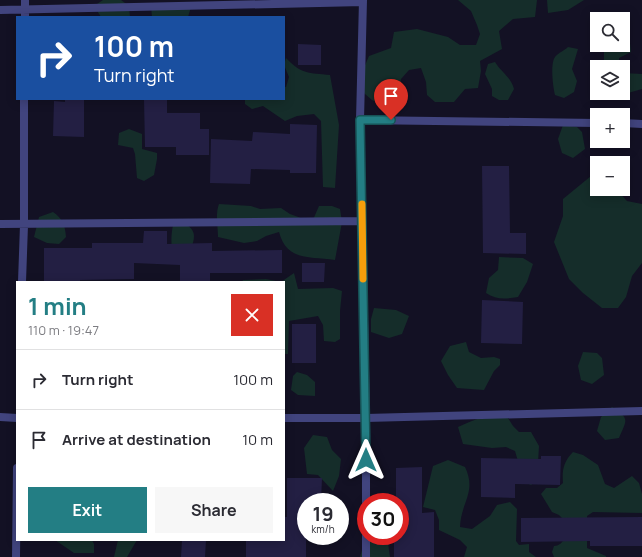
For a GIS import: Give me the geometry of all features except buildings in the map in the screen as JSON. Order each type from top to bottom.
[{"type":"street","points":[[25,0],[25,14]]},
{"type":"street","points":[[0,10],[25,14],[363,1],[360,120],[366,418],[366,493]]},
{"type":"street","points":[[22,281],[24,224],[24,100]]},
{"type":"street","points":[[360,120],[590,123]]},
{"type":"street","points":[[630,123],[642,124]]},
{"type":"street","points":[[0,224],[362,221]]},
{"type":"street","points":[[285,418],[366,418],[642,411]]},
{"type":"street","points":[[0,417],[16,418]]},
{"type":"street","points":[[16,541],[16,557]]},
{"type":"street","points":[[366,545],[366,557]]},
{"type":"green space","points":[[103,0],[121,0],[129,6],[130,16],[100,16],[94,6]]},
{"type":"green space","points":[[458,0],[537,0],[535,17],[513,19],[499,31],[502,49],[480,61],[481,71],[478,88],[465,89],[454,102],[435,102],[427,95],[426,82],[421,68],[409,70],[401,79],[397,105],[385,107],[372,100],[358,88],[360,77],[369,56],[391,48],[394,32],[417,29],[448,37],[460,45],[476,45],[480,34],[477,25],[471,11]]},
{"type":"green space","points":[[547,0],[584,0],[568,10],[548,13]]},
{"type":"green space","points":[[151,6],[191,7],[188,16],[152,16]]},
{"type":"green space","points":[[630,44],[631,52],[619,58],[619,60],[604,60],[604,52],[630,52]]},
{"type":"green space","points":[[568,47],[578,49],[572,69],[577,81],[574,92],[564,98],[555,95],[552,70],[553,60],[555,57]]},
{"type":"green space","points":[[286,58],[296,67],[306,72],[330,75],[339,125],[335,188],[323,187],[321,121],[314,114],[297,116],[285,121],[263,106],[252,109],[245,104],[245,100],[285,100],[285,87],[289,77],[285,67]]},
{"type":"green space","points":[[495,62],[513,85],[514,89],[508,100],[499,100],[492,96],[492,89],[485,74],[488,64]]},
{"type":"green space","points":[[630,73],[642,74],[642,89],[630,92]]},
{"type":"green space","points":[[563,125],[577,127],[582,132],[585,149],[573,158],[562,153],[558,139]]},
{"type":"green space","points":[[129,129],[142,134],[142,149],[157,153],[154,175],[144,181],[137,178],[133,148],[118,145],[119,133]]},
{"type":"green space","points":[[590,177],[590,196],[622,196],[627,201],[642,204],[642,263],[632,276],[626,297],[618,308],[602,308],[583,293],[569,279],[554,242],[563,216],[563,199]]},
{"type":"green space","points":[[219,204],[251,206],[260,209],[281,208],[290,214],[312,222],[319,206],[332,206],[340,209],[342,222],[335,260],[301,256],[294,253],[283,242],[279,232],[266,236],[257,241],[244,243],[218,237],[217,216]]},
{"type":"green space","points":[[53,212],[59,217],[65,229],[66,237],[59,244],[47,243],[34,237],[39,217]]},
{"type":"green space","points":[[181,220],[190,227],[194,233],[193,244],[191,250],[172,252],[172,229],[174,221]]},
{"type":"green space","points":[[499,257],[523,258],[533,264],[527,282],[518,297],[501,298],[494,297],[486,293],[489,278],[498,270]]},
{"type":"green space","points":[[294,273],[298,289],[333,288],[342,291],[340,339],[335,342],[324,341],[323,325],[318,316],[289,321],[288,354],[285,354],[285,281],[282,281]]},
{"type":"green space","points":[[266,279],[276,281],[242,281],[243,280]]},
{"type":"green space","points":[[374,308],[396,310],[409,316],[402,334],[389,338],[371,332],[371,319]]},
{"type":"green space","points":[[466,342],[469,352],[481,358],[494,357],[500,359],[500,365],[494,371],[484,390],[457,388],[441,361],[450,346]]},
{"type":"green space","points":[[583,352],[597,353],[602,358],[604,375],[592,384],[581,380],[578,366]]},
{"type":"green space","points":[[297,372],[307,375],[315,382],[315,396],[298,395],[291,390],[293,376]]},
{"type":"green space","points":[[612,407],[622,414],[625,423],[619,438],[605,440],[597,431],[601,417]]},
{"type":"green space","points":[[505,413],[513,426],[519,432],[531,432],[539,446],[537,480],[531,485],[522,481],[515,451],[506,447],[492,448],[463,444],[458,427],[481,418]]},
{"type":"green space","points":[[313,435],[327,437],[332,450],[341,459],[339,476],[333,491],[318,475],[307,474],[304,448]]},
{"type":"green space","points":[[573,452],[583,455],[598,465],[605,484],[614,488],[632,476],[639,483],[642,494],[642,513],[593,512],[587,516],[587,548],[606,557],[554,557],[552,552],[554,546],[563,541],[567,523],[559,515],[552,512],[541,494],[546,488],[557,488],[563,483],[564,467],[567,459]]},
{"type":"green space","points":[[448,460],[465,467],[468,476],[469,490],[460,527],[472,529],[490,516],[497,505],[510,502],[517,509],[516,541],[519,545],[529,544],[529,552],[536,557],[464,557],[467,547],[460,540],[439,530],[439,520],[435,510],[423,507],[433,466]]},
{"type":"green space","points":[[56,541],[92,541],[94,553],[74,553]]},
{"type":"green space","points":[[118,541],[136,541],[127,557],[114,557]]},
{"type":"green space","points":[[364,545],[388,545],[390,557],[360,557]]},
{"type":"slow traffic","points":[[362,204],[363,279]]},
{"type":"route","points":[[366,460],[360,120],[391,120]]}]
